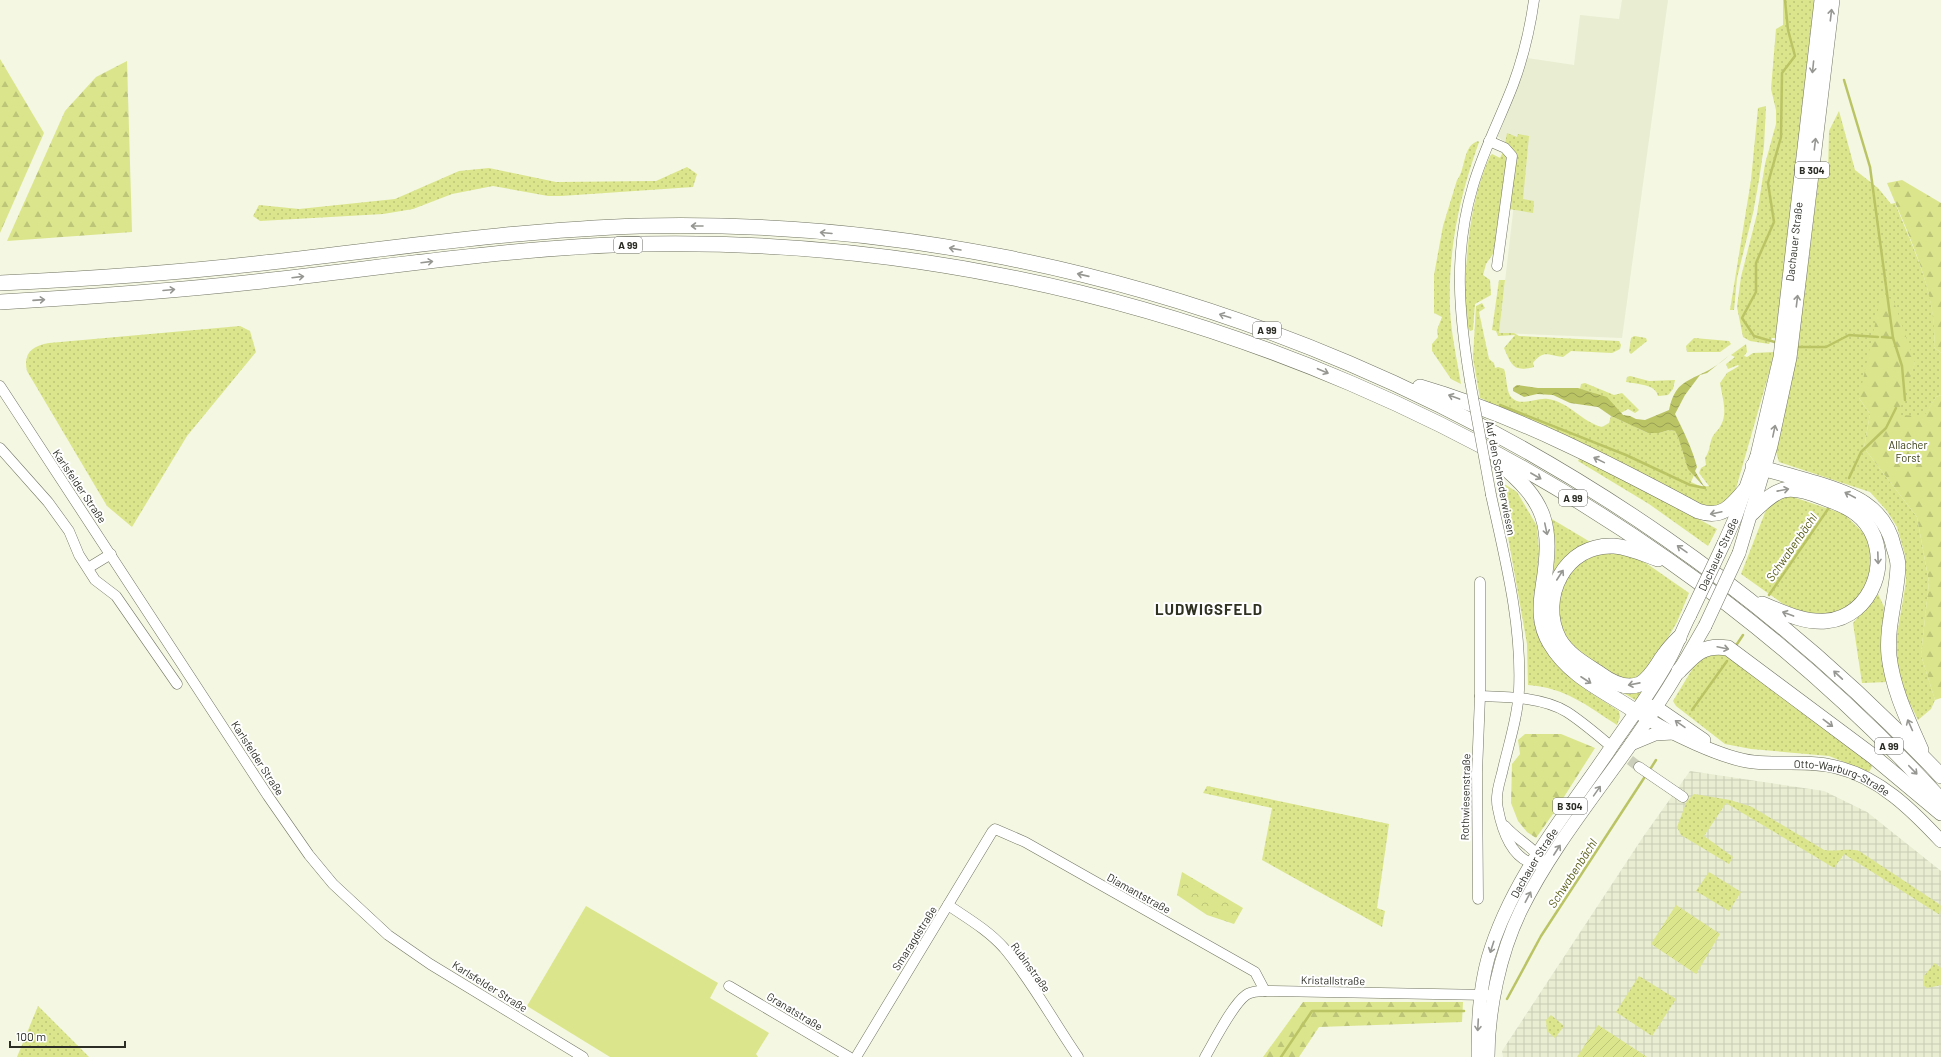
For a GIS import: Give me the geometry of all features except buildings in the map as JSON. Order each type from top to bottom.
[{"type":"highway","name":"A 99","points":[[0,283],[251,264],[495,235],[568,229],[684,226],[768,229],[870,237],[937,246],[1003,258],[1104,280],[1165,297],[1268,331],[1366,370],[1457,413],[1550,463],[1652,528],[1747,598],[1825,663],[1941,776]]},
{"type":"highway","name":"A 99","points":[[0,302],[256,282],[496,253],[565,247],[703,244],[859,254],[925,262],[1018,278],[1133,306],[1195,324],[1322,371],[1395,402],[1466,437],[1584,505],[1677,566],[1729,604],[1782,647],[1835,694],[1888,745],[1941,800]]},
{"type":"highway","points":[[1366,370],[1455,397],[1519,424],[1643,482],[1698,511],[1708,514],[1719,514],[1728,508],[1746,489]]},
{"type":"highway","points":[[1466,437],[1523,484],[1531,494],[1543,515],[1548,547],[1541,619],[1549,642],[1564,662],[1582,678],[1641,712]]},
{"type":"highway","points":[[1759,468],[1846,492],[1867,504],[1881,518],[1892,537],[1898,563],[1894,603],[1889,631],[1889,655],[1898,698],[1926,760]]},
{"type":"highway","points":[[1747,598],[1813,621],[1836,620],[1846,616],[1866,598],[1877,578],[1879,563],[1875,538],[1866,523],[1857,514],[1845,506],[1815,494],[1784,489],[1769,496],[1752,513]]},
{"type":"highway","points":[[1677,566],[1626,548],[1615,546],[1598,548],[1580,555],[1566,568],[1556,583],[1551,606],[1555,629],[1569,651],[1581,662],[1620,685],[1633,686],[1645,680],[1679,638]]},
{"type":"highway","points":[[1679,671],[1693,656],[1706,648],[1717,646],[1728,648],[1874,757],[1941,813]]},
{"type":"main road","name":"Dachauer Straße","points":[[1656,707],[1705,626],[1739,553],[1752,513],[1759,468],[1785,358],[1821,0]]},
{"type":"main road","name":"Dachauer Straße","points":[[1787,339],[1833,0]]},
{"type":"main road","name":"Dachauer Straße","points":[[1478,1057],[1477,1036],[1481,994],[1488,959],[1499,927],[1512,897],[1534,858],[1641,712],[1672,655],[1724,543],[1746,489],[1759,468]]},
{"type":"main road","points":[[1641,712],[1646,706],[1656,707]]},
{"type":"main road","name":"Otto-Warburg-Straße","points":[[1656,707],[1724,754]]},
{"type":"main road","name":"Dachauer Straße","points":[[1488,1057],[1494,996],[1504,956],[1520,912],[1546,866],[1631,744],[1641,712]]},
{"type":"main road","name":"Otto-Warburg-Straße","points":[[1641,712],[1676,734],[1724,754],[1751,762],[1823,764],[1848,771],[1876,783],[1894,796],[1941,841]]},
{"type":"main road","points":[[1631,744],[1655,734],[1668,732],[1676,734]]},
{"type":"street","name":"Auf den Schrederwiesen","points":[[1534,0],[1526,45],[1514,84],[1489,141],[1473,186],[1466,217],[1459,278],[1461,329],[1517,631],[1520,661],[1518,698],[1498,790],[1497,808],[1501,822],[1534,858],[1546,866]]},
{"type":"street","points":[[1489,141],[1505,148],[1512,156],[1497,266]]},
{"type":"street","name":"Karlsfelder Straße","points":[[0,386],[268,796],[309,855],[333,884],[388,935],[430,964],[583,1057]]},
{"type":"street","points":[[0,448],[48,502],[69,531],[79,555],[95,580],[116,596],[176,684]]},
{"type":"street","points":[[88,568],[111,554]]},
{"type":"street","name":"Rothwiesenstraße","points":[[1478,899],[1477,773],[1480,696],[1480,582]]},
{"type":"street","points":[[1480,696],[1518,698],[1547,704],[1566,712],[1607,742]]},
{"type":"street","points":[[1639,767],[1683,797]]},
{"type":"street","name":"Diamantstraße","points":[[992,832],[995,829],[1005,832],[1025,842],[1255,972],[1265,991]]},
{"type":"street","name":"Smaragdstraße","points":[[856,1057],[992,832]]},
{"type":"street","name":"Rubinstraße","points":[[948,905],[977,924],[1003,947],[1023,973],[1078,1057]]},
{"type":"street","name":"Granatstraße","points":[[729,986],[848,1057]]},
{"type":"street","name":"Kristallstraße","points":[[1205,1057],[1230,1015],[1246,995],[1251,993],[1265,991],[1481,994],[1494,996]]},
{"type":"shaded area","points":[[1622,0],[1668,0],[1622,338],[1499,333],[1519,161],[1508,145],[1497,136],[1527,58],[1574,65],[1580,15],[1619,19]]},
{"type":"shaded area","points":[[1690,771],[1824,791],[1867,812],[1941,871],[1941,1057],[1503,1057],[1502,1051],[1643,837]]},
{"type":"green space","points":[[1783,0],[1817,0],[1777,338],[1772,338],[1769,344],[1750,341],[1743,337],[1737,307],[1741,277],[1757,214],[1765,164],[1776,124],[1776,110],[1771,89],[1776,29],[1783,25]]},
{"type":"green space","points":[[0,59],[44,133],[0,233]]},
{"type":"green space","points":[[127,61],[132,232],[7,241],[65,111],[96,77]]},
{"type":"green space","points":[[1766,106],[1764,146],[1759,180],[1753,213],[1737,278],[1734,310],[1730,310],[1751,180],[1758,108]]},
{"type":"green space","points":[[1839,111],[1855,170],[1878,188],[1891,204],[1895,203],[1923,273],[1932,310],[1934,347],[1941,353],[1941,395],[1936,397],[1924,417],[1897,416],[1915,362],[1859,398],[1870,414],[1864,448],[1917,517],[1929,582],[1921,655],[1935,700],[1931,709],[1918,720],[1903,689],[1897,660],[1897,635],[1906,582],[1905,555],[1897,527],[1887,511],[1870,492],[1779,462],[1776,452],[1798,343],[1819,175],[1828,176],[1829,131]]},
{"type":"green space","points":[[1507,133],[1517,137],[1518,134],[1529,136],[1523,199],[1534,201],[1533,213],[1509,209],[1515,161],[1505,144]]},
{"type":"green space","points":[[1478,141],[1479,142],[1466,183],[1456,224],[1451,265],[1450,309],[1461,384],[1451,379],[1432,351],[1432,344],[1438,337],[1437,330],[1442,317],[1434,313],[1434,275],[1443,226],[1457,180],[1460,176],[1469,148]]},
{"type":"green space","points":[[1503,152],[1508,157],[1496,254],[1493,254],[1486,264],[1483,275],[1490,280],[1491,295],[1475,304],[1473,330],[1470,331],[1466,320],[1465,298],[1470,226],[1478,190],[1490,156],[1492,154],[1500,158]]},
{"type":"green space","points":[[687,167],[697,174],[693,187],[548,196],[493,186],[452,194],[413,209],[383,214],[260,221],[253,216],[259,205],[299,209],[395,199],[459,171],[489,168],[556,182],[656,181]]},
{"type":"green space","points":[[1902,180],[1941,203],[1941,353],[1934,347],[1934,326],[1931,305],[1920,263],[1887,183]]},
{"type":"green space","points":[[1499,280],[1505,280],[1499,333],[1514,333],[1519,336],[1619,341],[1621,345],[1620,349],[1612,353],[1571,351],[1563,357],[1546,354],[1540,356],[1533,363],[1534,367],[1522,369],[1517,368],[1511,363],[1504,348],[1515,335],[1498,336],[1496,331],[1492,330]]},
{"type":"green space","name":"Allacher Forst","points":[[1881,297],[1893,299],[1915,363],[1898,415],[1924,416],[1936,397],[1941,395],[1941,698],[1935,700],[1921,655],[1929,582],[1917,517],[1864,448],[1870,414],[1859,398]]},
{"type":"green space","points":[[1482,303],[1485,308],[1479,312],[1489,359],[1494,363],[1495,368],[1498,367],[1504,369],[1510,396],[1512,398],[1520,402],[1544,399],[1556,401],[1588,421],[1602,427],[1609,423],[1611,416],[1648,433],[1659,433],[1669,430],[1675,431],[1678,436],[1685,460],[1690,471],[1694,475],[1691,482],[1702,487],[1709,486],[1699,473],[1701,468],[1706,465],[1705,458],[1709,451],[1712,438],[1720,427],[1724,415],[1724,404],[1720,383],[1727,373],[1739,366],[1738,365],[1728,369],[1726,364],[1735,357],[1731,355],[1746,344],[1747,352],[1744,356],[1747,357],[1753,353],[1775,352],[1735,492],[1726,504],[1709,510],[1484,403],[1485,400],[1480,398],[1473,358],[1476,306]]},
{"type":"green space","points":[[240,326],[250,331],[256,352],[187,436],[132,527],[107,506],[27,371],[26,359],[30,351],[38,346],[49,343]]},
{"type":"green space","points":[[1634,336],[1646,338],[1647,341],[1631,354],[1629,352],[1631,338]]},
{"type":"green space","points":[[1694,338],[1729,341],[1731,344],[1720,352],[1687,352],[1686,346]]},
{"type":"green space","points":[[1630,376],[1649,381],[1675,380],[1673,389],[1668,395],[1658,396],[1654,389],[1650,387],[1626,382],[1627,377]]},
{"type":"green space","points":[[1585,383],[1614,395],[1622,393],[1639,410],[1635,413],[1628,409],[1621,413],[1594,393],[1580,389],[1581,384]]},
{"type":"green space","points":[[1581,456],[1717,529],[1708,546],[1649,504],[1578,461]]},
{"type":"green space","points":[[1498,480],[1517,492],[1537,526],[1539,551],[1535,608],[1553,658],[1565,673],[1586,690],[1619,711],[1620,717],[1617,725],[1585,704],[1565,694],[1554,690],[1528,685],[1527,644]]},
{"type":"green space","points":[[1784,494],[1844,514],[1867,536],[1873,560],[1869,585],[1853,604],[1835,615],[1812,616],[1783,604],[1741,574],[1766,510],[1775,500]]},
{"type":"green space","points":[[1550,518],[1592,543],[1553,578],[1555,540]]},
{"type":"green space","points":[[1619,552],[1643,561],[1689,593],[1677,622],[1651,667],[1633,679],[1616,679],[1575,651],[1561,631],[1555,603],[1562,584],[1577,563],[1593,555]]},
{"type":"green space","points":[[1878,594],[1886,611],[1888,682],[1862,683],[1853,623]]},
{"type":"green space","points":[[1722,653],[1874,763],[1869,772],[1829,756],[1751,749],[1725,744],[1676,706],[1673,701],[1699,658]]},
{"type":"green space","points":[[1615,688],[1646,689],[1637,701]]},
{"type":"green space","points":[[1525,734],[1561,734],[1595,748],[1536,838],[1527,832],[1518,821],[1511,803],[1512,764],[1520,754],[1518,740]]},
{"type":"green space","points":[[1207,786],[1389,824],[1377,908],[1385,911],[1382,927],[1262,860],[1272,808],[1203,793]]},
{"type":"green space","points":[[1694,794],[1730,800],[1752,807],[1824,850],[1859,851],[1939,904],[1941,906],[1940,915],[1844,854],[1834,868],[1726,803],[1704,836],[1733,857],[1729,864],[1681,835],[1677,827],[1687,801]]},
{"type":"green space","points":[[1182,872],[1243,908],[1234,924],[1207,915],[1177,895]]},
{"type":"green space","points":[[1709,872],[1741,892],[1729,911],[1696,891]]},
{"type":"green space","points":[[1676,905],[1720,934],[1696,974],[1651,944]]},
{"type":"green space","points":[[586,906],[718,983],[710,998],[769,1033],[756,1054],[758,1057],[610,1057],[527,1006]]},
{"type":"green space","points":[[1935,963],[1941,968],[1941,985],[1927,988],[1923,985],[1923,977]]},
{"type":"green space","points":[[1639,976],[1676,999],[1652,1036],[1616,1012]]},
{"type":"green space","points":[[1303,1002],[1463,1002],[1462,1022],[1319,1027],[1299,1057],[1263,1057]]},
{"type":"green space","points":[[38,1006],[89,1057],[17,1057]]},
{"type":"green space","points":[[1551,1015],[1564,1026],[1555,1038],[1547,1031],[1546,1020]]},
{"type":"green space","points":[[1598,1025],[1647,1057],[1577,1057]]},
{"type":"water","points":[[1719,364],[1707,373],[1700,375],[1685,395],[1675,414],[1693,453],[1697,467],[1695,471],[1705,488],[1688,469],[1675,431],[1669,430],[1659,433],[1648,433],[1611,416],[1598,407],[1570,403],[1553,395],[1537,394],[1524,397],[1513,391],[1513,388],[1517,385],[1538,388],[1578,388],[1607,397],[1623,415],[1645,420],[1669,410],[1671,401],[1677,389],[1681,385]]},
{"type":"waterway","name":"Schwabenbächl","points":[[1778,343],[1754,336],[1742,318],[1756,292],[1756,263],[1774,222],[1768,183],[1781,137],[1782,73],[1795,56],[1788,30],[1785,0]]},
{"type":"waterway","points":[[1844,80],[1870,167],[1893,338]]},
{"type":"waterway","name":"Schwabenbächl","points":[[1796,347],[1826,347],[1849,335],[1878,337]]},
{"type":"waterway","name":"Schwabenbächl","points":[[1882,337],[1893,338],[1902,366],[1905,400]]},
{"type":"waterway","points":[[1500,405],[1626,455],[1690,485],[1705,488],[1704,487]]},
{"type":"waterway","name":"Schwabenbächl","points":[[1849,478],[1861,452],[1886,428],[1896,408]]},
{"type":"waterway","name":"Schwabenbächl","points":[[1769,595],[1828,509]]},
{"type":"waterway","name":"Schwabenbächl","points":[[1737,644],[1743,635]]},
{"type":"waterway","name":"Schwabenbächl","points":[[1692,710],[1727,661]]},
{"type":"waterway","name":"Schwabenbächl","points":[[1649,771],[1656,760]]},
{"type":"waterway","name":"Schwabenbächl","points":[[1507,999],[1541,936],[1646,775]]},
{"type":"waterway","name":"Schwabenbächl","points":[[1281,1057],[1312,1011],[1464,1011]]},
{"type":"tunnel","points":[[1618,751],[1639,767]]},
{"type":"district","name":"LUDWIGSFELD","points":[[1209,609]]}]
